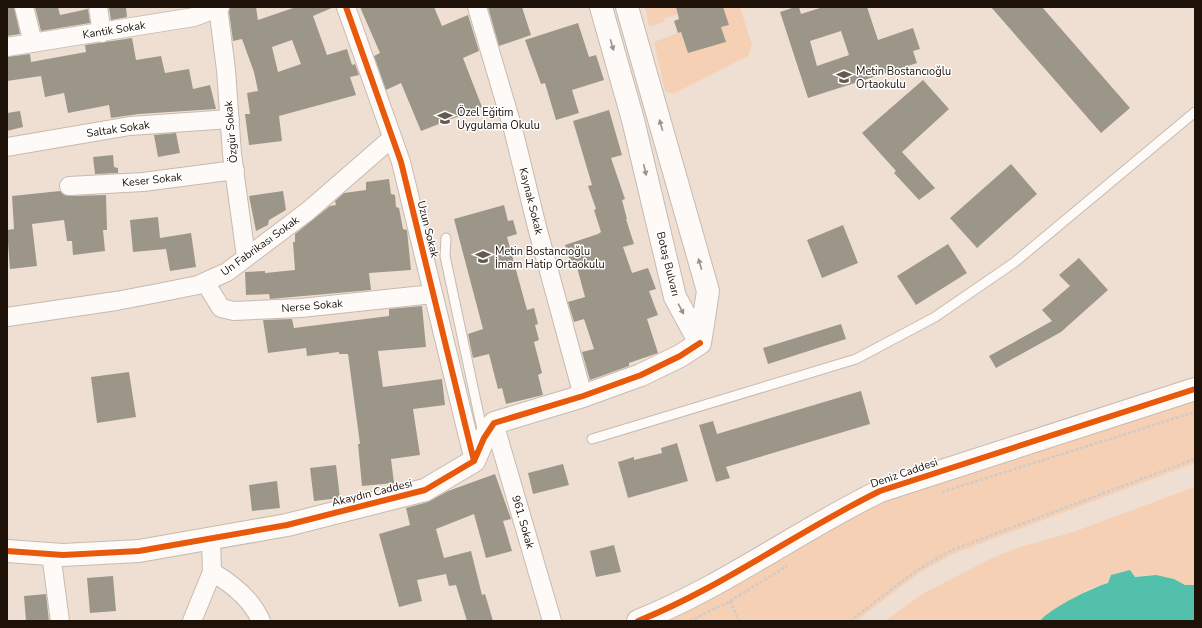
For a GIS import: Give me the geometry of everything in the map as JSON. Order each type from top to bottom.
[{"type":"street","points":[[24,7],[33,43]]},
{"type":"street","points":[[98,7],[102,33]]},
{"type":"street","name":"Kantik Sokak","points":[[7,47],[102,33],[194,17],[219,7]]},
{"type":"street","name":"Özgür Sokak","points":[[219,7],[235,170],[246,257]]},
{"type":"street","name":"Uzun Sokak","points":[[346,7],[401,162],[474,460]]},
{"type":"street","name":"Kaynak Sokak","points":[[477,7],[513,129],[537,227],[583,396]]},
{"type":"street","name":"Botaş Bulvarı","points":[[601,7],[633,120],[675,297],[700,343]]},
{"type":"street","points":[[474,460],[489,430],[641,375],[680,356],[700,343],[708,291],[627,7]]},
{"type":"street","name":"Saltak Sokak","points":[[7,147],[130,126],[230,119]]},
{"type":"street","name":"Un Fabrikası Sokak","points":[[7,317],[116,301],[204,282],[227,272],[308,211],[392,138]]},
{"type":"street","name":"Keser Sokak","points":[[69,186],[143,182],[235,170]]},
{"type":"street","name":"Nerse Sokak","points":[[204,282],[221,308],[234,311],[301,308],[433,294]]},
{"type":"street","name":"Deniz Caddesi","points":[[638,621],[662,612],[701,592],[845,508],[880,491],[1195,389]]},
{"type":"street","name":"961. Sokak","points":[[489,430],[552,621]]},
{"type":"street","name":"Akaydın Caddesi","points":[[7,551],[51,554],[138,552],[287,525],[425,490],[474,460]]},
{"type":"street","points":[[192,621],[212,572],[211,539]]},
{"type":"street","points":[[51,554],[60,621]]},
{"type":"street","points":[[212,572],[227,581],[247,600],[261,621]]},
{"type":"lane","points":[[592,439],[856,359],[935,317],[1015,262],[1195,112]]},
{"type":"lane","points":[[446,238],[445,256],[489,430]]},
{"type":"path","points":[[936,494],[1195,412]]},
{"type":"path","points":[[850,621],[917,570],[952,550],[1195,459]]},
{"type":"path","points":[[690,621],[730,601],[791,563]]},
{"type":"path","points":[[730,601],[739,621]]},
{"type":"shaded area","points":[[645,7],[676,7],[678,14],[664,19],[664,22],[649,27]]},
{"type":"shaded area","points":[[723,7],[740,7],[752,45],[748,56],[673,94],[665,91],[654,42],[681,32],[688,53],[725,42],[721,27],[728,25]]},
{"type":"shaded area","points":[[1195,389],[1195,463],[953,554],[919,573],[856,621],[638,621],[845,508]]},
{"type":"shaded area","points":[[1195,487],[1195,585],[1185,585],[1174,579],[1156,575],[1111,577],[1108,583],[1091,588],[1040,621],[885,621],[924,593],[990,559],[1020,547],[1073,532]]},
{"type":"water","points":[[1130,570],[1135,577],[1156,575],[1174,579],[1185,585],[1195,585],[1195,621],[1040,621],[1052,611],[1072,599],[1108,583],[1111,575]]},
{"type":"building","points":[[7,7],[14,7],[20,34],[7,36]]},
{"type":"building","points":[[35,7],[58,7],[60,15],[88,9],[90,23],[41,31]]},
{"type":"building","points":[[126,7],[127,17],[111,20],[109,8]]},
{"type":"building","points":[[230,7],[256,7],[258,20],[296,7],[334,7],[313,16],[327,55],[347,49],[352,65],[355,64],[359,75],[350,77],[356,95],[279,116],[282,141],[249,145],[245,114],[250,114],[247,93],[258,91],[254,72],[242,39],[233,41],[229,12]],"holes":[[[292,40],[301,64],[278,72],[272,47]]]},
{"type":"building","points":[[360,7],[434,7],[442,26],[468,15],[479,51],[463,58],[482,107],[421,131],[401,83],[386,90],[374,56],[380,53]]},
{"type":"building","points":[[488,7],[522,7],[531,35],[499,46]]},
{"type":"building","points":[[676,7],[723,7],[729,25],[721,27],[726,42],[688,53],[681,32],[678,33],[674,21],[679,19]]},
{"type":"building","points":[[795,7],[799,7],[801,14],[823,7],[867,7],[878,40],[913,28],[920,49],[913,51],[917,63],[808,98],[780,12]],"holes":[[[841,31],[849,55],[817,66],[810,41]]]},
{"type":"building","points":[[991,7],[1042,7],[1130,108],[1101,133]]},
{"type":"building","points":[[578,23],[589,57],[596,55],[604,80],[572,90],[579,113],[556,120],[545,83],[541,84],[525,40]]},
{"type":"building","points":[[132,38],[136,60],[161,56],[165,73],[189,69],[193,89],[210,85],[216,109],[139,114],[111,118],[109,105],[68,113],[64,93],[45,97],[41,76],[7,81],[7,57],[30,54],[31,62],[86,52],[85,45]]},
{"type":"building","points":[[923,80],[949,109],[902,152],[935,188],[919,200],[894,173],[896,171],[862,133]]},
{"type":"building","points":[[609,110],[622,155],[611,158],[625,199],[622,200],[634,244],[623,247],[632,273],[648,268],[656,289],[649,291],[658,315],[647,319],[658,353],[629,363],[629,366],[590,380],[582,352],[594,349],[584,319],[574,322],[568,302],[585,297],[575,260],[570,261],[565,245],[601,232],[594,210],[596,209],[588,186],[592,185],[573,121]]},
{"type":"building","points":[[20,111],[23,127],[7,131],[7,113]]},
{"type":"building","points":[[176,133],[180,153],[158,157],[154,135]]},
{"type":"building","points":[[113,155],[114,167],[118,168],[118,173],[95,174],[93,157]]},
{"type":"building","points":[[1011,164],[1037,194],[977,248],[950,218]]},
{"type":"building","points":[[389,179],[391,194],[395,195],[396,207],[399,208],[403,229],[407,230],[411,270],[369,273],[371,290],[270,299],[269,294],[246,295],[245,272],[265,271],[265,273],[295,270],[293,242],[295,242],[295,234],[330,206],[336,205],[335,201],[344,193],[366,190],[366,182]]},
{"type":"building","points":[[60,191],[64,195],[70,196],[106,195],[107,230],[103,230],[105,251],[73,255],[72,241],[67,241],[64,220],[32,224],[37,266],[10,269],[7,230],[14,229],[12,196]]},
{"type":"building","points":[[283,191],[286,210],[269,220],[268,225],[256,231],[249,196]]},
{"type":"building","points":[[504,205],[508,221],[513,220],[517,234],[507,237],[527,310],[534,308],[538,324],[535,325],[539,340],[534,342],[542,373],[538,375],[543,395],[506,404],[502,388],[498,389],[489,354],[473,358],[468,334],[483,329],[454,219]]},
{"type":"building","points":[[158,217],[160,238],[191,233],[196,267],[170,271],[166,249],[133,252],[130,220]]},
{"type":"building","points":[[843,225],[858,263],[822,278],[807,240]]},
{"type":"building","points":[[948,244],[967,273],[916,305],[897,276]]},
{"type":"building","points":[[1079,258],[1108,290],[1061,332],[996,368],[989,356],[1052,321],[1042,310],[1070,286],[1059,275]]},
{"type":"building","points":[[422,306],[426,347],[378,351],[383,387],[442,379],[445,405],[413,409],[420,455],[391,459],[394,483],[362,486],[358,444],[360,444],[348,354],[339,354],[339,352],[307,356],[306,348],[268,353],[263,320],[292,319],[294,328],[389,316],[389,309]]},
{"type":"building","points":[[841,324],[846,339],[768,364],[763,348]]},
{"type":"building","points":[[129,372],[136,417],[97,423],[91,377]]},
{"type":"building","points":[[861,391],[870,424],[726,467],[730,478],[716,482],[699,425],[713,421],[717,434]]},
{"type":"building","points":[[677,443],[688,481],[628,498],[618,462],[634,457],[634,460],[662,453],[661,448]]},
{"type":"building","points":[[563,464],[569,485],[533,494],[528,473]]},
{"type":"building","points":[[336,465],[340,498],[314,501],[310,468]]},
{"type":"building","points":[[495,474],[511,519],[503,521],[512,551],[486,558],[474,514],[436,529],[444,558],[471,551],[482,595],[485,594],[493,621],[467,621],[456,585],[449,586],[446,574],[417,580],[422,601],[399,607],[379,534],[410,525],[406,508],[428,502],[448,491]]},
{"type":"building","points":[[277,481],[280,508],[252,511],[249,485]]},
{"type":"building","points":[[614,545],[621,572],[596,577],[590,551]]},
{"type":"building","points":[[113,576],[116,611],[90,613],[87,578]]},
{"type":"building","points":[[46,594],[49,621],[26,621],[24,596]]},
{"type":"cycle path","points":[[346,7],[401,162],[474,461]]},
{"type":"cycle path","points":[[7,551],[63,555],[139,551],[287,525],[425,490],[474,461],[484,438],[494,423],[583,396],[641,375],[680,356],[700,343]]},
{"type":"cycle path","points":[[638,621],[700,592],[820,523],[880,491],[1195,389]]},
{"type":"place","name":"Metin Bostancıoğlu Ortaokulu","points":[[844,77]]},
{"type":"place","name":"Özel Eğitim Uygulama Okulu","points":[[445,118]]},
{"type":"place","name":"Metin Bostancıoğlu İmam Hatip Ortaokulu","points":[[483,257]]}]
